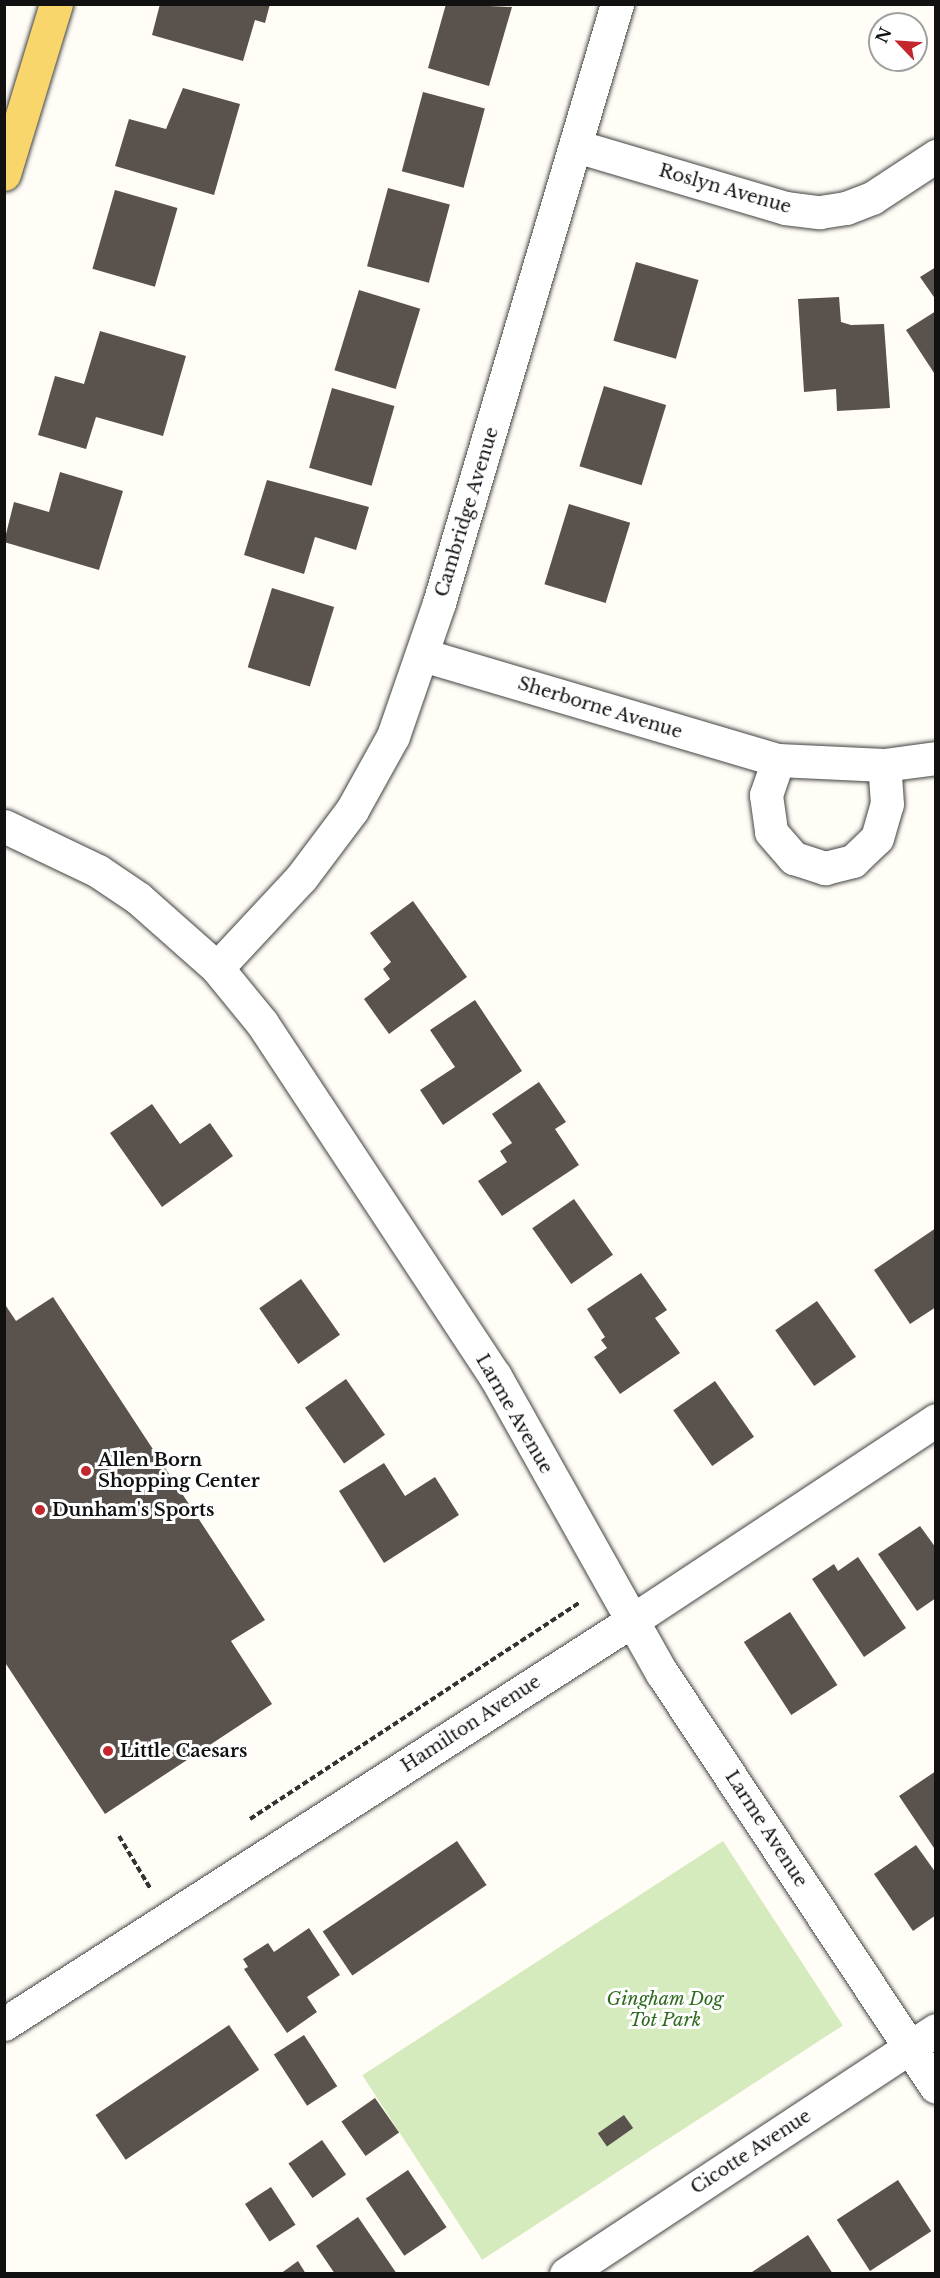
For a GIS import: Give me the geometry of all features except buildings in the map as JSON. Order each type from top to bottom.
[{"type":"main road","points":[[4,174],[56,4]]},
{"type":"street","name":"Cambridge Avenue","points":[[217,968],[302,878],[352,810],[393,736],[423,655],[617,4]]},
{"type":"street","name":"Roslyn Avenue","points":[[576,146],[785,208],[820,212],[872,198],[936,156]]},
{"type":"street","name":"Sherborne Avenue","points":[[423,655],[778,760],[884,765],[936,758]]},
{"type":"street","points":[[778,760],[766,795],[771,832],[794,858],[825,868],[854,861],[877,838],[887,804],[884,765]]},
{"type":"street","name":"Larme Avenue","points":[[4,826],[81,862],[138,898],[217,968],[262,1023],[495,1376],[662,1673],[922,2038],[936,2087]]},
{"type":"street","name":"Hamilton Avenue","points":[[4,2024],[633,1620],[936,1420]]},
{"type":"street","name":"Cicotte Avenue","points":[[566,2274],[922,2038]]},
{"type":"path","points":[[247,1821],[589,1596]]},
{"type":"path","points":[[119,1836],[153,1892]]},
{"type":"path","points":[[139,1892],[158,1879]]},
{"type":"green space","name":"Gingham Dog Tot Park","points":[[723,1841],[843,2026],[482,2260],[362,2075]]},
{"type":"place","name":"Allen Born Shopping Center","points":[[86,1471]]},
{"type":"place","name":"Dunham's Sports","points":[[40,1510]]},
{"type":"place","name":"Little Caesars","points":[[108,1751]]}]
